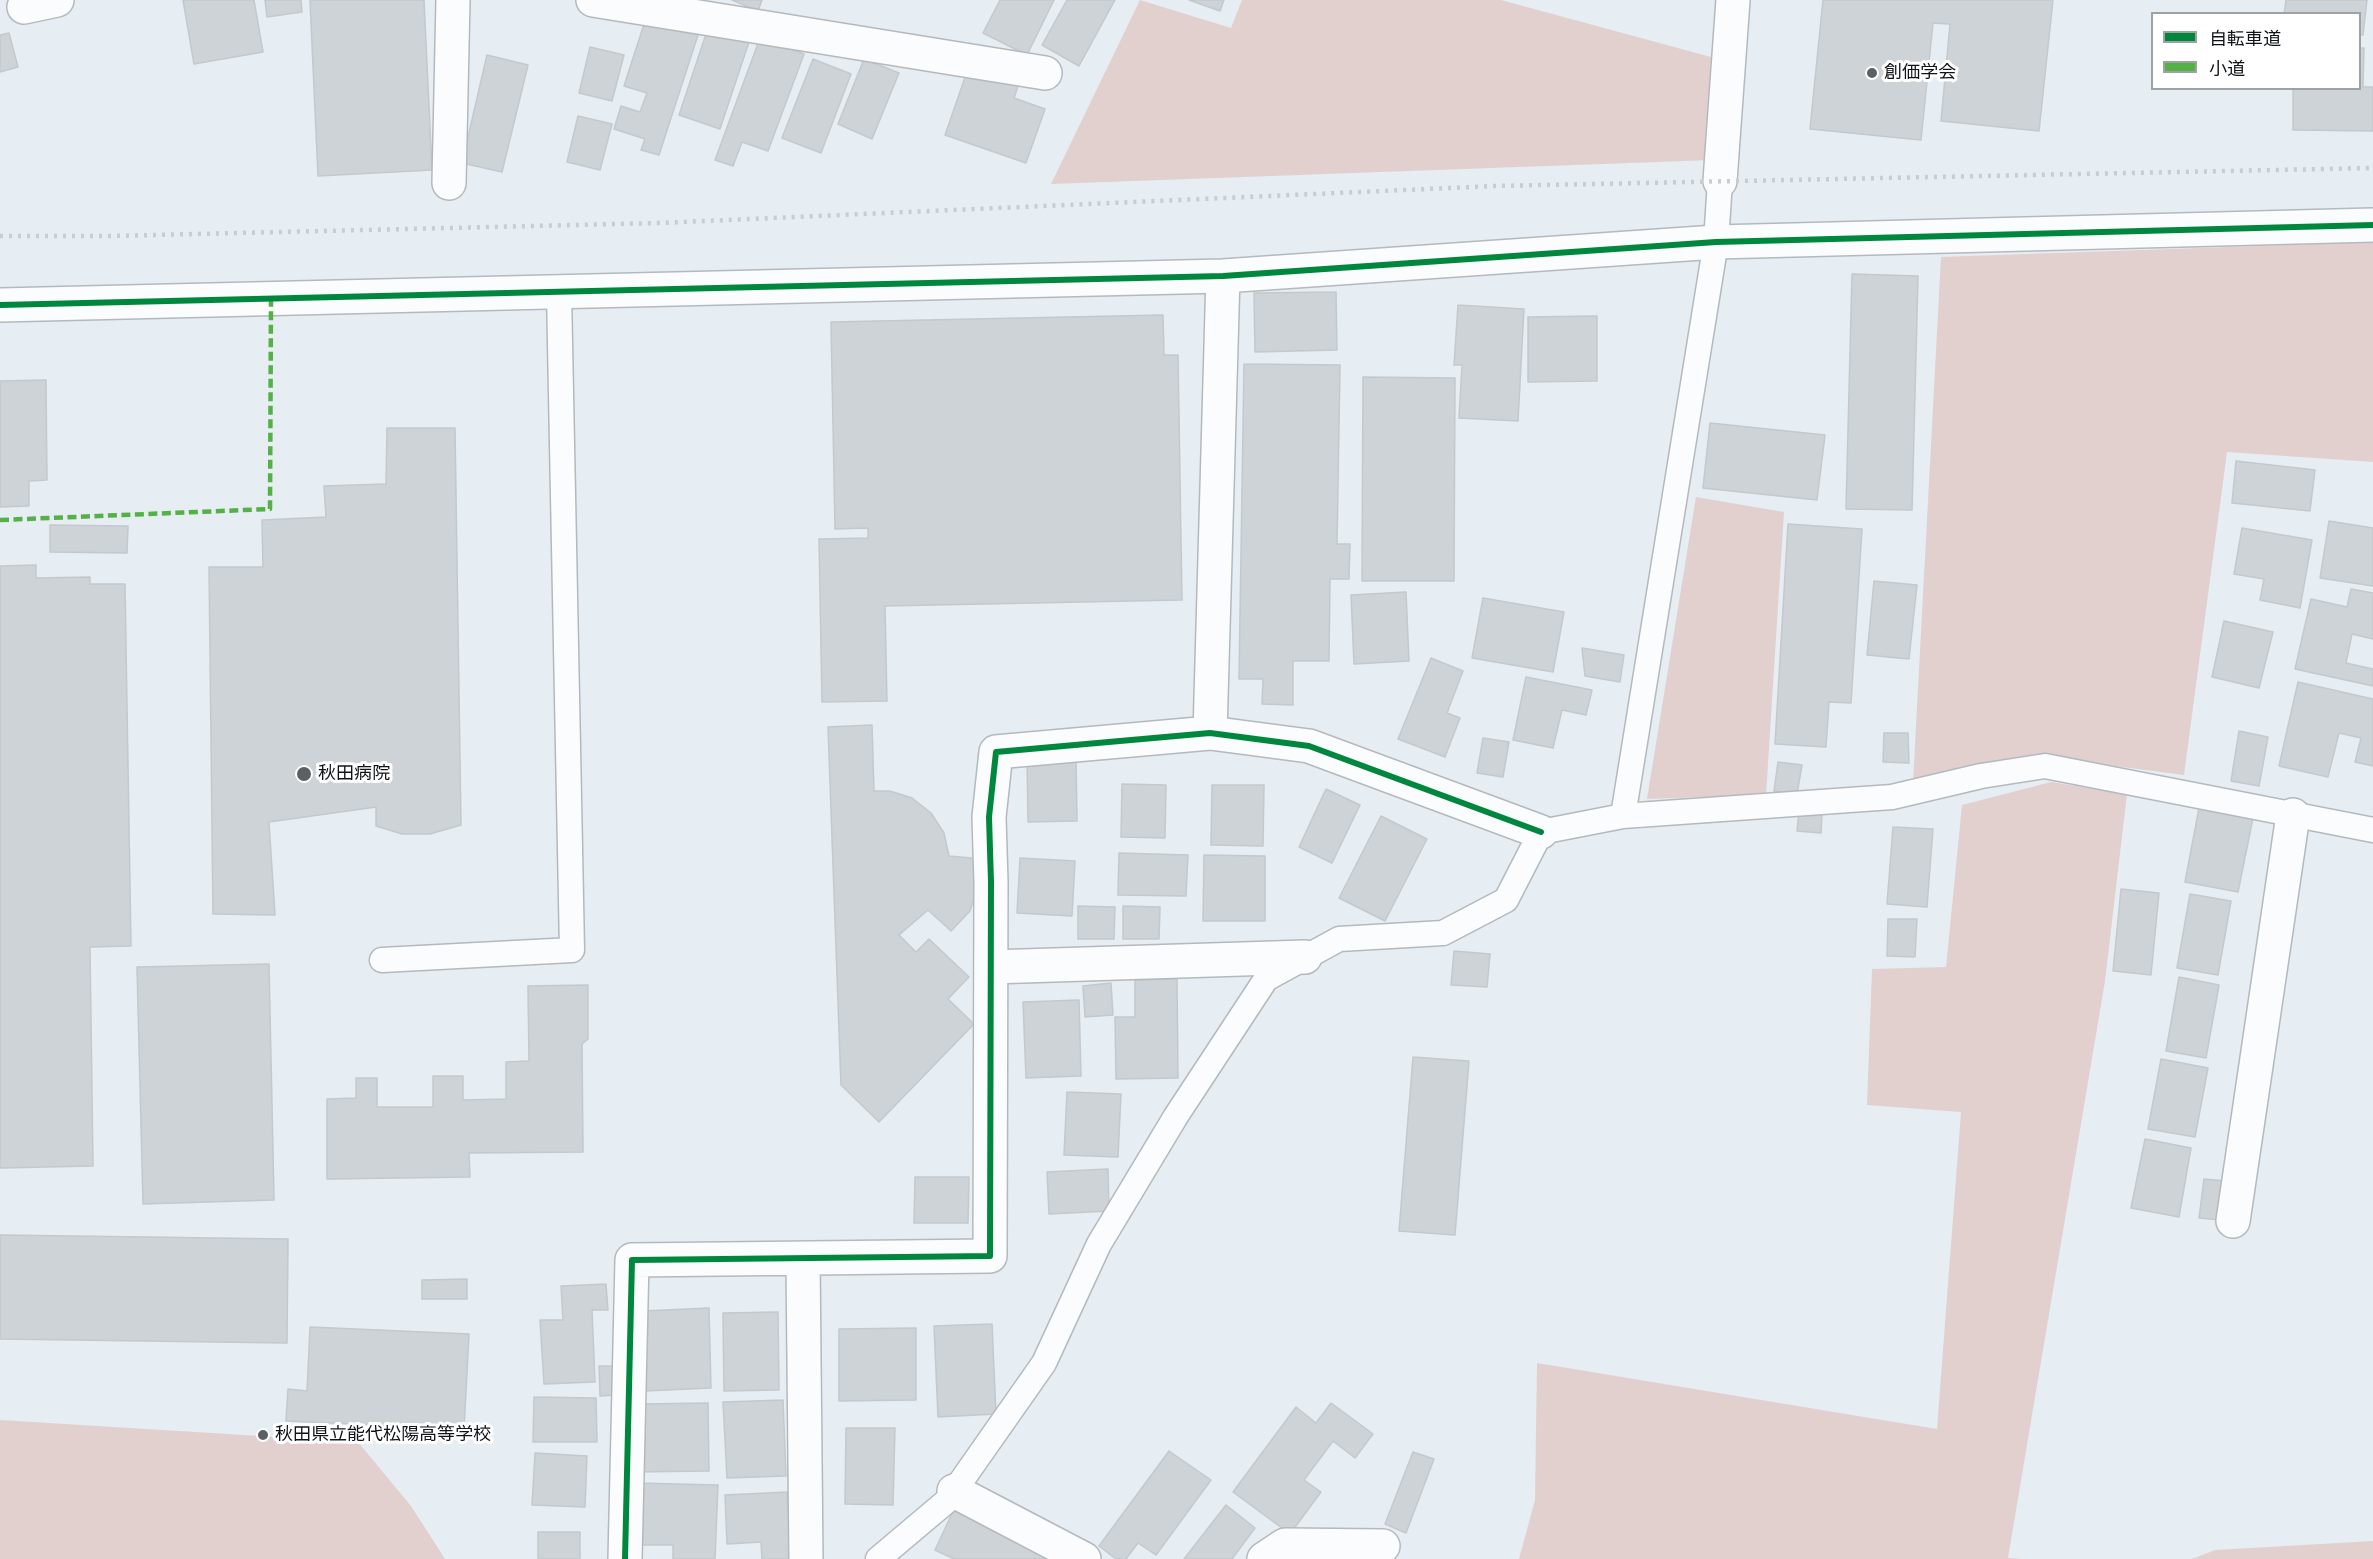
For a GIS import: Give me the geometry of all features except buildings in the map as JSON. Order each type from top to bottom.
[{"type":"street","points":[[24,7],[57,0]]},
{"type":"street","points":[[449,183],[453,0]]},
{"type":"street","points":[[593,0],[1045,73]]},
{"type":"street","points":[[1720,182],[1732,0]]},
{"type":"street","points":[[0,305],[1223,276],[1716,242],[2373,225]]},
{"type":"street","points":[[1210,733],[1223,276]]},
{"type":"street","points":[[626,1559],[632,1260],[803,1260],[990,1256],[989,817],[996,752],[1210,733],[1309,746],[1541,832]]},
{"type":"street","points":[[2233,1221],[2293,815]]},
{"type":"street","points":[[991,968],[1305,957]]},
{"type":"street","points":[[803,1260],[806,1559]]},
{"type":"street","points":[[954,1491],[1084,1559]]},
{"type":"street","points":[[1264,1559],[1285,1545],[1383,1546]]},
{"type":"lane","points":[[1623,816],[1716,242],[1720,182]]},
{"type":"lane","points":[[382,960],[572,950],[559,292]]},
{"type":"lane","points":[[878,1559],[948,1500],[1044,1363],[1100,1244],[1176,1116],[1266,979],[1339,939],[1443,933],[1506,900],[1541,832],[1623,816],[1892,797],[1981,776],[2045,766],[2373,830]]},
{"type":"shaded area","points":[[1140,0],[1231,28],[1242,0],[1501,0],[1711,57],[1712,160],[1051,184]]},
{"type":"shaded area","points":[[2373,242],[2373,462],[2227,452],[2184,775],[2046,757],[1913,782],[1941,257]]},
{"type":"shaded area","points":[[1696,497],[1784,512],[1766,795],[1647,799]]},
{"type":"shaded area","points":[[2051,782],[2127,794],[2105,981],[2008,1558],[2022,1559],[1519,1559],[1535,1500],[1537,1363],[1937,1429],[1961,1112],[1867,1105],[1872,969],[1946,967],[1962,805]]},
{"type":"shaded area","points":[[0,1420],[358,1442],[411,1506],[445,1559],[0,1559]]},
{"type":"shaded area","points":[[2373,1541],[2373,1559],[2192,1559],[2215,1550]]},
{"type":"railway","points":[[0,236],[111,236],[659,223],[1495,186],[2373,168]]},
{"type":"marked path","points":[[0,520],[270,509],[271,300]]},
{"type":"cycle path","points":[[0,305],[1223,276],[1716,242],[2373,225]]},
{"type":"cycle path","points":[[625,1559],[632,1260],[990,1256],[991,882],[989,817],[996,752],[1210,733],[1309,746],[1541,832]]},
{"type":"place","name":"創価学会","points":[[1872,73]]},
{"type":"place","name":"秋田病院","points":[[304,774]]},
{"type":"place","name":"秋田県立能代松陽高等学校","points":[[263,1435]]}]
